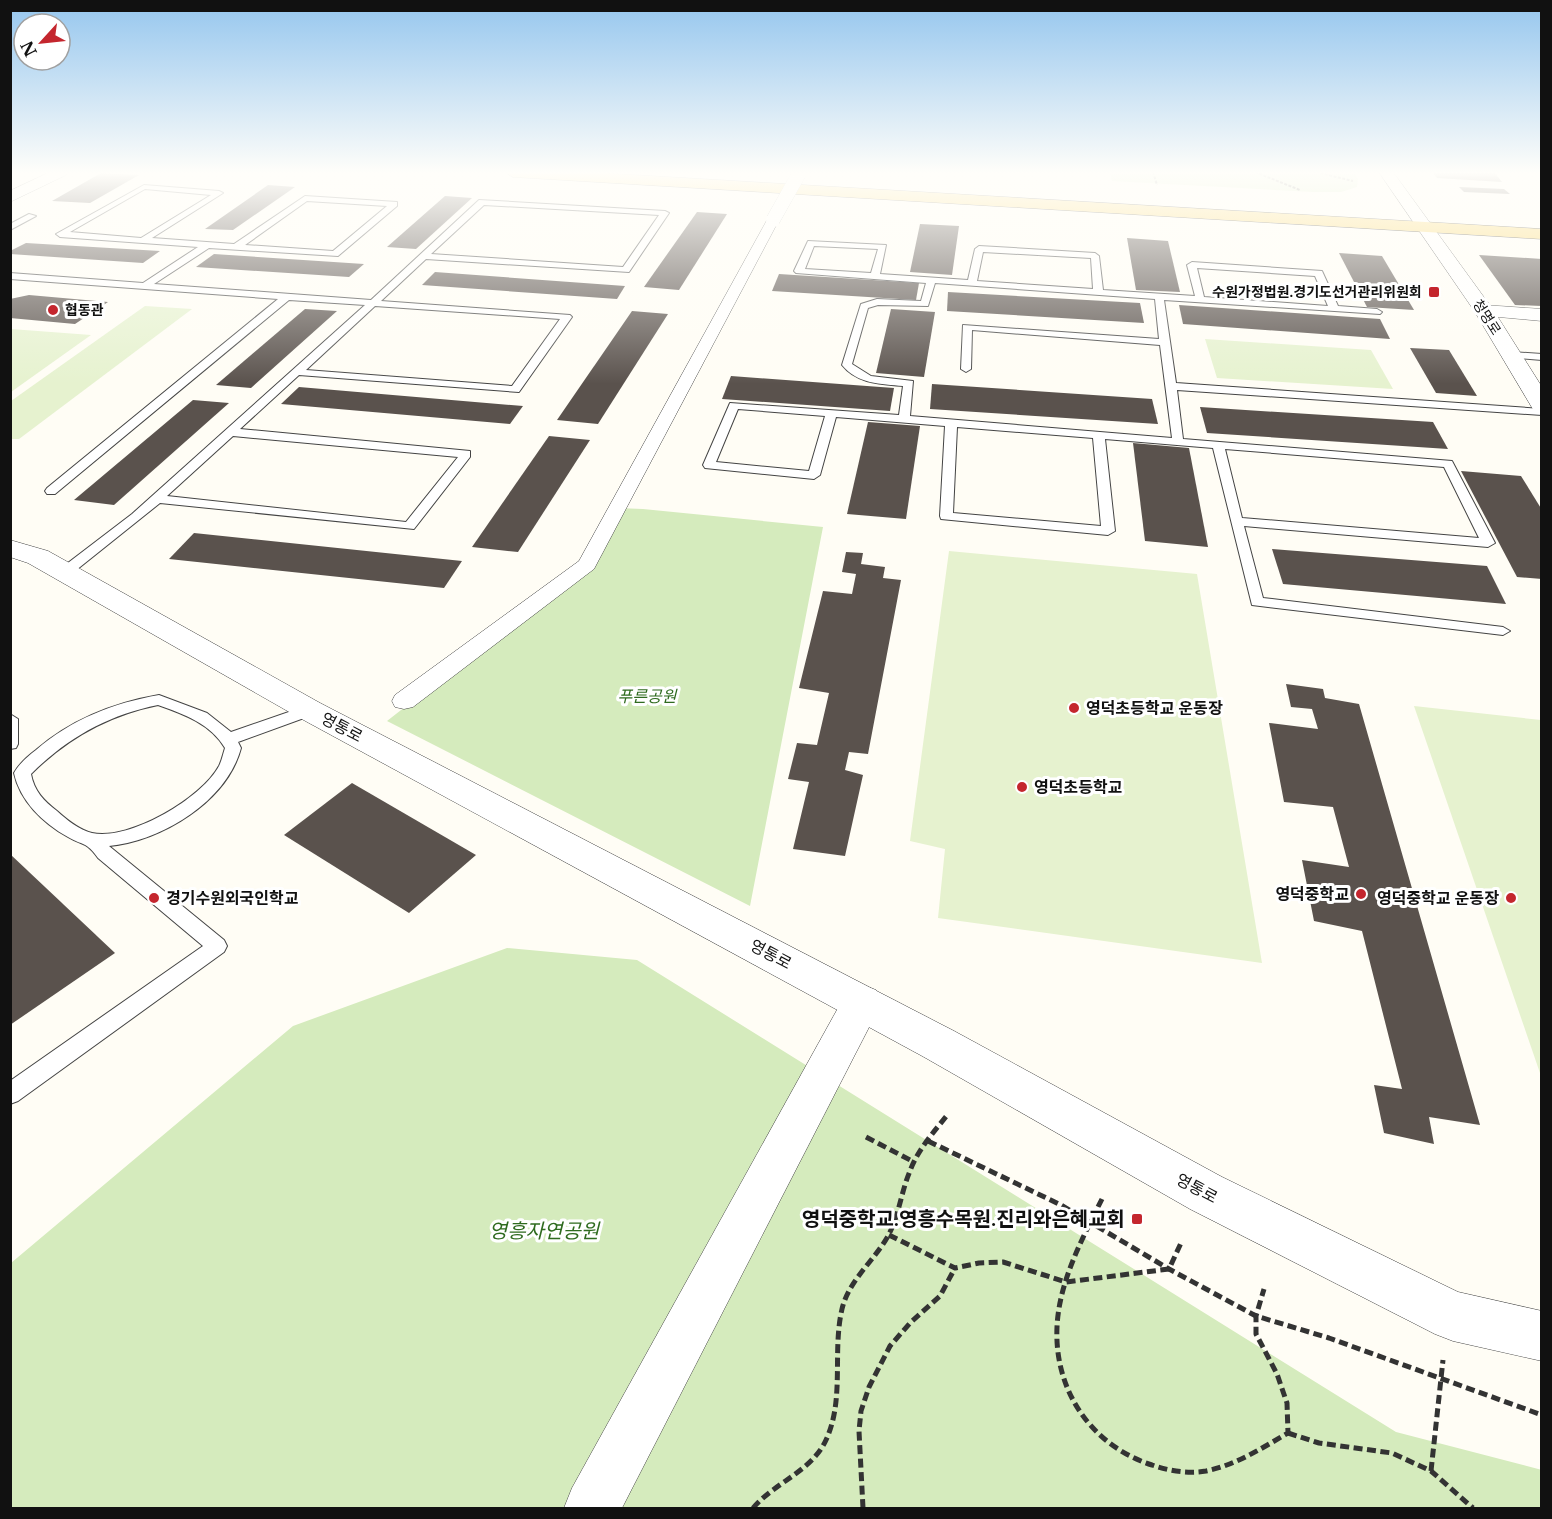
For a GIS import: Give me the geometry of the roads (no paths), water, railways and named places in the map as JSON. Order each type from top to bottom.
[{"type":"street","points":[[404,701],[586,565],[761,243]]},
{"type":"street","name":"청명로","points":[[1435,243],[1484,311],[1542,406]]},
{"type":"street","points":[[1484,311],[1542,315]]},
{"type":"street","name":"영통로","points":[[10,548],[38,556],[309,710],[862,1002],[1206,1193],[1453,1316],[1542,1336]]},
{"type":"street","points":[[592,1509],[862,1002]]},
{"type":"lane","points":[[173,243],[335,254],[348,243]]},
{"type":"lane","points":[[235,248],[242,243]]},
{"type":"lane","points":[[65,572],[137,518],[439,243]]},
{"type":"lane","points":[[425,256],[626,270],[645,243]]},
{"type":"lane","points":[[875,277],[883,248],[811,243],[799,272],[1377,312]]},
{"type":"lane","points":[[143,287],[206,246]]},
{"type":"lane","points":[[972,284],[979,249],[1095,256],[1098,292]]},
{"type":"lane","points":[[1200,299],[1192,265],[1319,273],[1334,309]]},
{"type":"lane","points":[[10,276],[567,317],[514,390],[296,372]]},
{"type":"lane","points":[[904,419],[909,382],[877,380],[854,374],[847,365],[864,306],[877,302],[926,304],[931,281]]},
{"type":"lane","points":[[51,491],[286,297]]},
{"type":"lane","points":[[1159,297],[1178,442]]},
{"type":"lane","points":[[966,369],[967,327],[1165,342]]},
{"type":"lane","points":[[1511,355],[1542,357]]},
{"type":"lane","points":[[1172,386],[1542,412]]},
{"type":"lane","points":[[831,413],[814,475],[709,465],[734,405],[1099,435],[1178,442],[1448,464],[1488,543],[1237,521]]},
{"type":"lane","points":[[951,423],[946,516],[1108,531],[1099,435]]},
{"type":"lane","points":[[157,499],[409,526],[466,454],[230,432]]},
{"type":"lane","points":[[1218,445],[1257,602],[1503,631]]},
{"type":"lane","points":[[159,700],[183,708],[215,725],[229,739],[233,748],[225,770],[206,792],[179,812],[119,839],[95,840],[70,831],[33,800],[16,772],[67,734],[97,716],[131,704],[159,700]]},
{"type":"lane","points":[[229,739],[309,710]]},
{"type":"lane","points":[[10,719],[10,744]]},
{"type":"lane","points":[[10,1094],[218,946],[104,853],[95,840]]},
{"type":"place","name":"수원가정법원.경기도선거관리위원회","points":[[1434,292]]},
{"type":"place","name":"협동관","points":[[53,310]]},
{"type":"place","name":"영덕초등학교 운동장","points":[[1074,708]]},
{"type":"place","name":"영덕초등학교","points":[[1022,787]]},
{"type":"place","name":"영덕중학교","points":[[1361,894]]},
{"type":"place","name":"경기수원외국인학교","points":[[154,898]]},
{"type":"place","name":"영덕중학교 운동장","points":[[1511,898]]},
{"type":"place","name":"영덕중학교.영흥수목원.진리와은혜교회","points":[[1137,1219]]},
{"type":"park label","name":"푸른공원","points":[[647,696]]},
{"type":"park label","name":"영흥자연공원","points":[[544,1231]]}]
